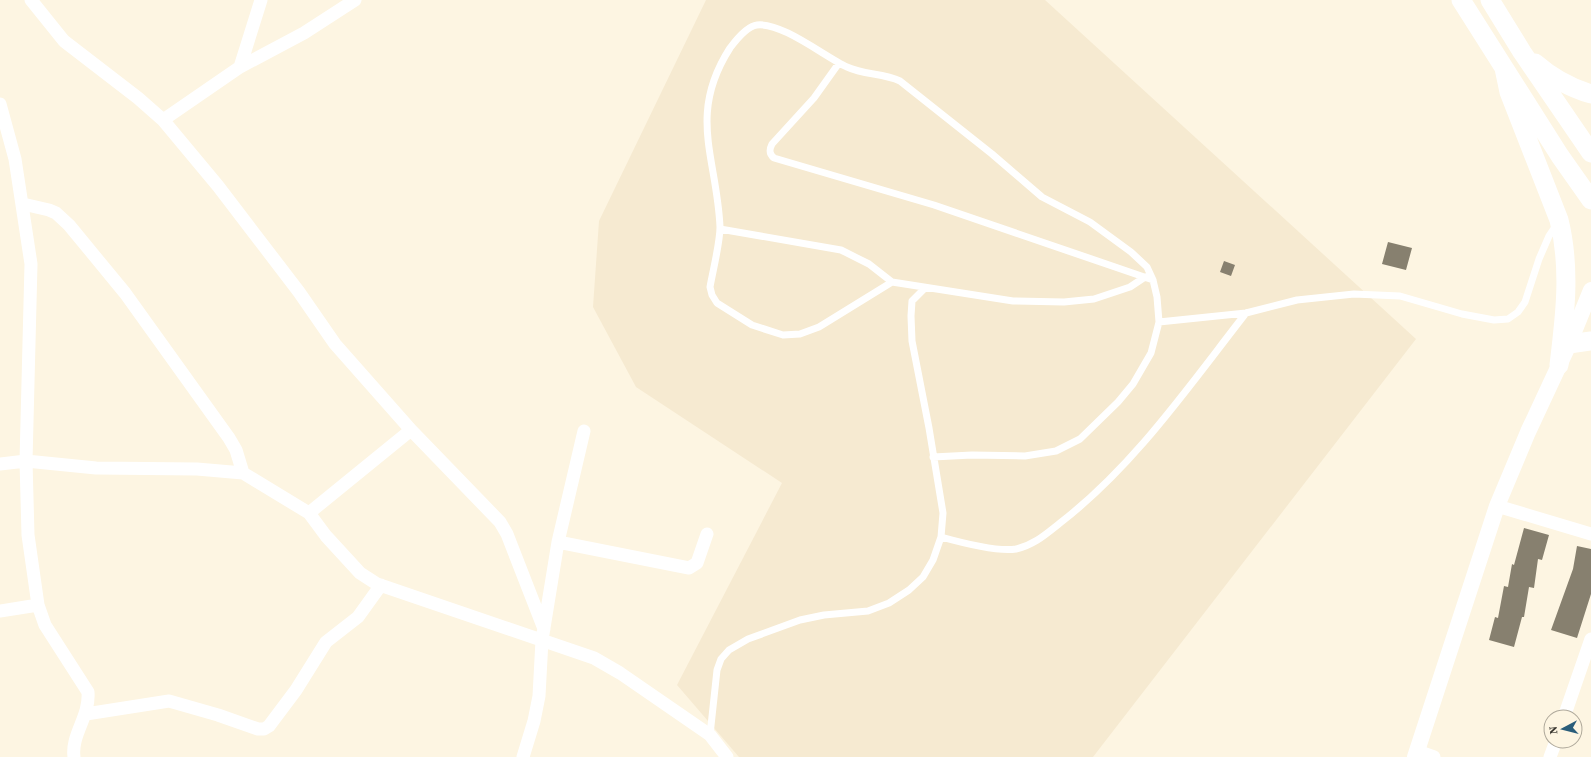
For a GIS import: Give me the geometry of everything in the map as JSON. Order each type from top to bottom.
[{"type":"main road","points":[[1461,0],[1560,156],[1591,200]]},
{"type":"main road","points":[[1490,0],[1522,52],[1591,153]]},
{"type":"main road","points":[[1522,52],[1543,71],[1577,90],[1591,94]]},
{"type":"main road","points":[[1504,68],[1509,92],[1559,220],[1564,242],[1566,289],[1559,365]]},
{"type":"main road","points":[[1569,344],[1591,341]]},
{"type":"street","points":[[31,0],[64,41],[138,98],[162,120],[218,186],[299,292],[335,344],[411,430],[500,522],[507,534],[543,634]]},
{"type":"street","points":[[240,68],[261,0]]},
{"type":"street","points":[[162,120],[240,68],[304,33],[356,0]]},
{"type":"street","points":[[0,104],[15,159],[31,264],[26,461],[28,535],[38,605],[45,625],[88,692],[89,703],[76,737],[74,757]]},
{"type":"street","points":[[23,204],[56,213],[69,225],[125,293],[229,438],[236,450],[243,473]]},
{"type":"street","points":[[1434,757],[1416,754],[1497,506],[1528,432],[1569,344],[1591,290]]},
{"type":"street","points":[[309,513],[411,430]]},
{"type":"street","points":[[523,757],[534,721],[539,696],[543,634],[558,542],[584,431]]},
{"type":"street","points":[[0,464],[26,461],[96,468],[197,468],[243,473],[309,513],[326,536],[360,573],[380,585],[543,634],[594,658],[620,673],[710,735],[726,757]]},
{"type":"street","points":[[1497,506],[1591,534]]},
{"type":"street","points":[[558,542],[689,568],[696,563],[707,534]]},
{"type":"street","points":[[86,714],[169,701],[218,715],[258,729],[264,729],[269,726],[296,690],[326,642],[358,617],[380,585]]},
{"type":"street","points":[[0,611],[38,605]]},
{"type":"street","points":[[1567,709],[1591,639]]},
{"type":"lane","points":[[892,282],[819,327],[800,334],[783,334],[752,326],[717,303],[712,295],[710,287],[720,228],[707,140],[706,115],[711,91],[720,64],[734,42],[750,28],[757,25],[768,26],[799,39],[839,63],[857,70],[891,76],[900,81],[992,154],[1042,197],[1090,222],[1131,252],[1146,267],[1153,280],[1159,322],[1151,353],[1133,384],[1118,402],[1080,439],[1056,450],[1025,456],[972,455],[933,457]]},
{"type":"lane","points":[[839,63],[814,98],[772,144],[769,150],[770,155],[774,158],[934,205],[1153,280]]},
{"type":"lane","points":[[1159,322],[1246,313],[1297,300],[1328,296],[1380,294],[1400,296],[1462,314],[1494,320],[1508,319],[1518,312],[1525,302],[1548,236],[1559,220]]},
{"type":"lane","points":[[720,228],[841,250],[869,264],[892,282],[1013,301],[1064,302],[1094,299],[1113,294],[1130,287],[1144,277]]},
{"type":"lane","points":[[710,735],[718,670],[721,659],[729,650],[748,639],[800,620],[824,615],[868,611],[889,603],[909,590],[923,576],[933,560],[941,537],[943,513],[912,341],[911,316],[912,301],[925,288]]},
{"type":"lane","points":[[941,537],[964,543],[1015,549],[1040,539],[1082,506],[1146,439],[1246,313]]},
{"type":"shaded area","points":[[706,0],[1045,0],[1416,339],[1093,757],[739,757],[677,685],[782,483],[636,387],[593,307],[599,221]]},
{"type":"building","points":[[1388,242],[1412,248],[1406,270],[1382,264]]},
{"type":"building","points":[[1224,261],[1235,265],[1231,276],[1220,272]]},
{"type":"building","points":[[1524,528],[1549,535],[1542,560],[1538,559],[1534,588],[1529,587],[1524,617],[1522,617],[1514,647],[1489,640],[1495,617],[1498,618],[1504,586],[1508,587],[1512,564],[1514,565]]},
{"type":"building","points":[[1577,546],[1591,549],[1591,594],[1577,638],[1551,630],[1573,569]]}]
